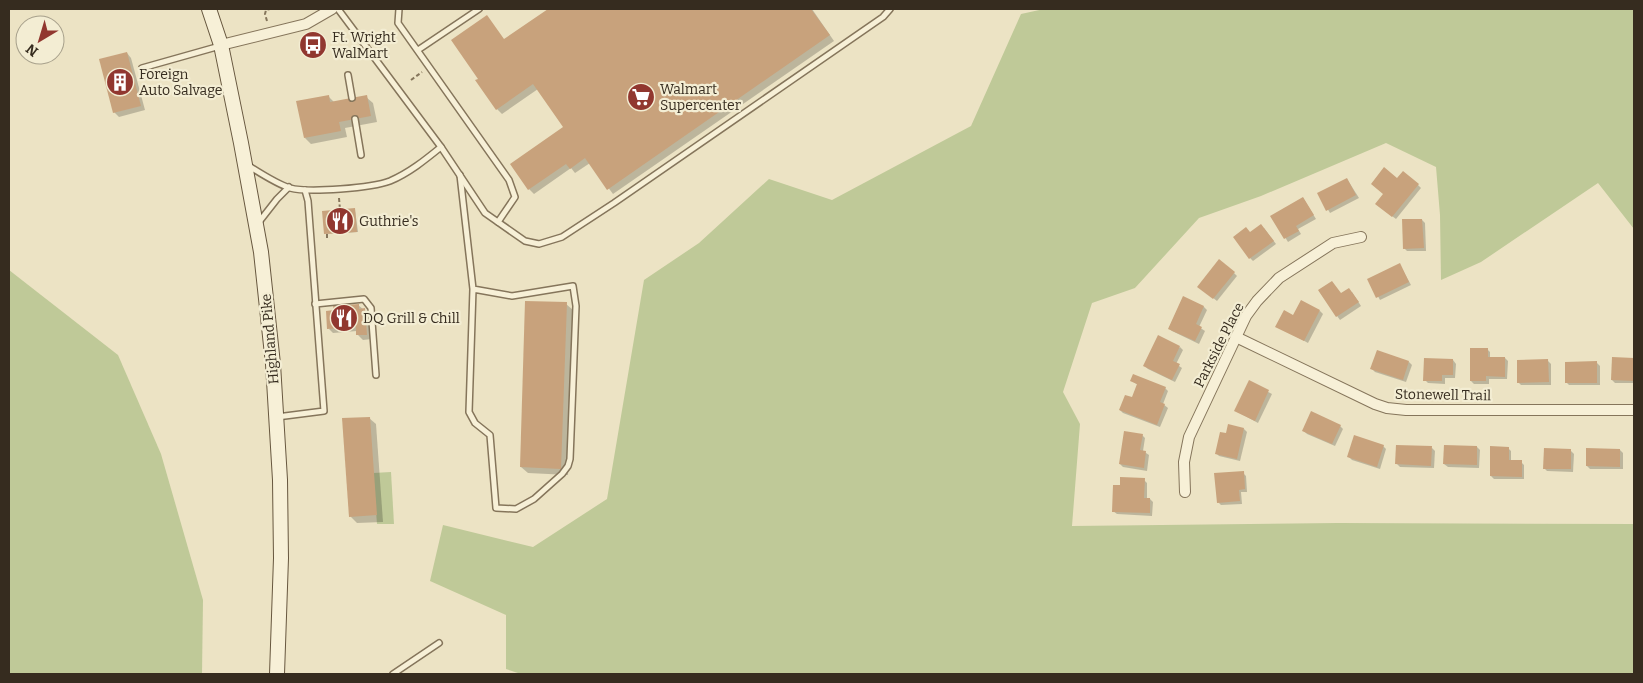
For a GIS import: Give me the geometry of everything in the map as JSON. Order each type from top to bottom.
[{"type":"main road","name":"Highland Pike","points":[[209,9],[221,45],[262,252],[280,480],[280,673]]},
{"type":"street","points":[[221,45],[306,24],[332,9]]},
{"type":"street","name":"Parkside Place","points":[[1185,492],[1184,462],[1189,437],[1246,316],[1257,301],[1279,278],[1333,243],[1361,237]]},
{"type":"street","name":"Stonewell Trail","points":[[1236,337],[1375,404],[1388,408],[1406,410],[1634,410]]},
{"type":"lane","points":[[338,9],[441,147],[485,213],[525,241],[539,244],[562,237],[858,34],[890,9]]},
{"type":"lane","points":[[399,9],[397,12],[398,24],[509,180],[515,197],[498,222]]},
{"type":"lane","points":[[418,50],[479,9]]},
{"type":"lane","points":[[142,68],[221,45]]},
{"type":"lane","points":[[348,75],[352,98]]},
{"type":"lane","points":[[355,119],[361,155]]},
{"type":"lane","points":[[245,164],[289,187],[305,190],[368,186],[388,182],[420,164],[441,147]]},
{"type":"lane","points":[[460,174],[472,289],[469,412],[474,423],[490,435],[496,508],[516,509],[534,499],[562,474],[568,466],[570,459],[576,306],[573,286],[512,296],[472,289]]},
{"type":"lane","points":[[257,224],[289,187]]},
{"type":"lane","points":[[276,417],[324,411],[308,201],[305,190]]},
{"type":"lane","points":[[316,304],[364,299],[371,308],[376,375]]},
{"type":"lane","points":[[393,674],[439,643]]},
{"type":"path","points":[[267,21],[265,14],[266,10],[270,9]]},
{"type":"path","points":[[411,80],[424,70]]},
{"type":"path","points":[[339,196],[340,210]]},
{"type":"path","points":[[327,234],[327,240]]},
{"type":"green space","points":[[1044,9],[1634,9],[1634,229],[1598,183],[1481,262],[1441,280],[1440,215],[1436,167],[1386,143],[1261,196],[1199,218],[1135,288],[1092,303],[1063,392],[1080,424],[1072,526],[1338,523],[1634,524],[1634,674],[521,674],[506,669],[506,615],[430,581],[443,525],[533,547],[607,499],[644,280],[699,243],[769,179],[832,200],[971,126],[1021,14]]},
{"type":"green space","points":[[9,270],[118,355],[161,454],[203,600],[202,674],[9,674]]},
{"type":"green space","points":[[391,472],[394,524],[377,524],[373,473]]},
{"type":"building","name":"Walmart Supercenter","points":[[548,9],[811,9],[830,35],[607,190],[585,158],[570,169],[566,164],[528,190],[510,164],[563,127],[533,84],[496,110],[475,80],[478,79],[451,40],[487,15],[504,39]]},
{"type":"building","name":"Foreign Auto Salvage","points":[[127,52],[141,106],[113,113],[99,59]]},
{"type":"building","points":[[329,95],[330,102],[367,95],[371,116],[339,122],[341,131],[304,138],[296,101]]},
{"type":"building","points":[[1384,167],[1397,178],[1403,171],[1419,184],[1392,217],[1375,204],[1383,194],[1371,184]]},
{"type":"building","points":[[1347,178],[1356,195],[1326,211],[1317,193]]},
{"type":"building","points":[[1303,197],[1314,215],[1296,226],[1299,231],[1284,239],[1270,216]]},
{"type":"building","name":"Guthrie's","points":[[355,208],[357,232],[324,234],[322,211]]},
{"type":"building","points":[[1402,219],[1422,219],[1424,248],[1403,249]]},
{"type":"building","points":[[1261,224],[1274,241],[1249,259],[1233,237],[1246,227],[1250,232]]},
{"type":"building","points":[[1219,259],[1235,272],[1213,299],[1197,287]]},
{"type":"building","points":[[1400,263],[1409,282],[1376,298],[1367,279]]},
{"type":"building","points":[[1332,281],[1341,293],[1349,288],[1359,302],[1336,317],[1318,290]]},
{"type":"building","points":[[1183,296],[1204,306],[1196,324],[1202,327],[1195,341],[1168,329]]},
{"type":"building","points":[[1301,300],[1320,310],[1304,341],[1275,327],[1284,310],[1293,315]]},
{"type":"building","points":[[525,301],[567,302],[561,469],[520,467]]},
{"type":"building","points":[[359,304],[359,309],[365,308],[367,335],[356,335],[356,327],[327,329],[326,311],[334,310],[333,306]]},
{"type":"building","points":[[1158,335],[1180,346],[1173,361],[1180,364],[1172,380],[1143,366]]},
{"type":"building","points":[[1470,348],[1488,348],[1488,357],[1505,357],[1505,377],[1486,376],[1486,381],[1470,381]]},
{"type":"building","points":[[1377,350],[1409,361],[1403,380],[1370,369]]},
{"type":"building","points":[[1612,357],[1634,358],[1634,381],[1611,380]]},
{"type":"building","points":[[1424,358],[1453,359],[1453,375],[1442,375],[1442,381],[1423,381]]},
{"type":"building","points":[[1548,359],[1549,382],[1517,383],[1517,360]]},
{"type":"building","points":[[1597,361],[1597,383],[1565,383],[1565,362]]},
{"type":"building","points":[[1133,374],[1166,387],[1160,402],[1165,404],[1157,425],[1119,410],[1125,395],[1132,397],[1137,384],[1130,381]]},
{"type":"building","points":[[1249,380],[1269,390],[1255,421],[1234,411]]},
{"type":"building","points":[[1311,411],[1341,425],[1332,444],[1302,431]]},
{"type":"building","points":[[370,417],[377,515],[349,517],[342,418]]},
{"type":"building","points":[[1228,424],[1244,428],[1237,459],[1215,454],[1220,432],[1226,433]]},
{"type":"building","points":[[1124,431],[1143,434],[1140,450],[1146,451],[1144,468],[1119,464]]},
{"type":"building","points":[[1354,435],[1384,445],[1377,467],[1347,457]]},
{"type":"building","points":[[1396,445],[1432,446],[1431,466],[1395,464]]},
{"type":"building","points":[[1444,445],[1477,446],[1477,465],[1443,464]]},
{"type":"building","points":[[1490,446],[1509,447],[1509,460],[1522,460],[1522,477],[1490,476]]},
{"type":"building","points":[[1544,448],[1571,449],[1571,469],[1543,469]]},
{"type":"building","points":[[1586,448],[1620,449],[1620,467],[1586,466]]},
{"type":"building","points":[[1244,471],[1245,489],[1239,490],[1240,501],[1217,503],[1214,473]]},
{"type":"building","points":[[1120,477],[1145,478],[1144,498],[1150,498],[1150,513],[1112,512],[1113,485],[1120,485]]},
{"type":"place","name":"Ft. Wright WalMart","points":[[313,45]]},
{"type":"place","name":"Foreign Auto Salvage","points":[[120,82]]},
{"type":"place","name":"Walmart Supercenter","points":[[641,97]]},
{"type":"place","name":"Guthrie's","points":[[340,221]]},
{"type":"place","name":"DQ Grill & Chill","points":[[344,318]]}]
